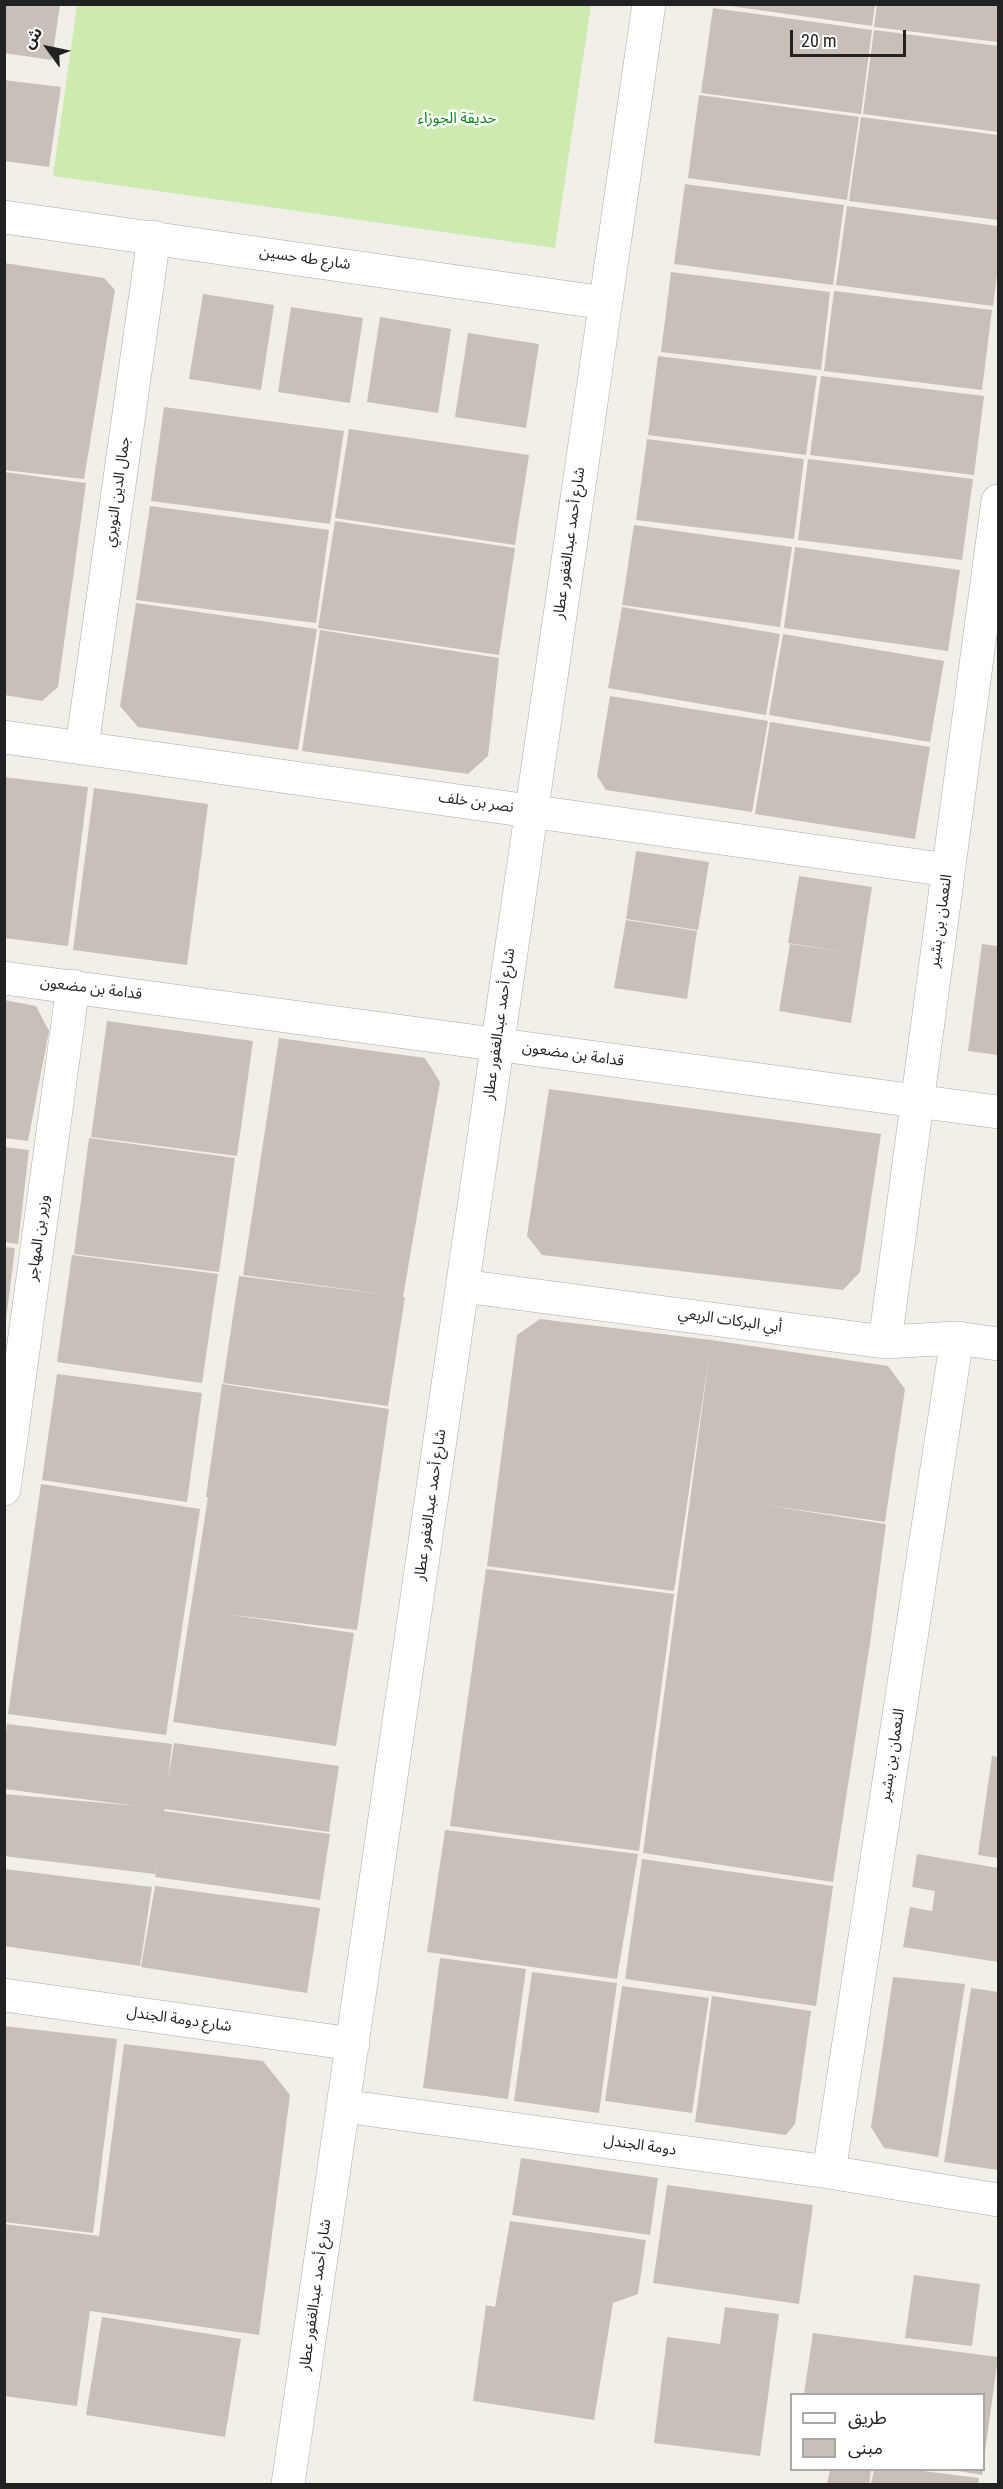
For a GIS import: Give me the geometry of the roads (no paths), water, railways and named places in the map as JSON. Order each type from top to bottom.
[{"type":"street","name":"شارع أحمد عبدالغفور عطار","points":[[352,2044],[649,4]]},
{"type":"street","name":"شارع طه حسين","points":[[4,217],[606,303]]},
{"type":"street","name":"جمال الدين النويري","points":[[82,747],[154,237]]},
{"type":"street","name":"النعمان بن بشير","points":[[885,1342],[999,501]]},
{"type":"street","name":"نصر بن خلف","points":[[4,737],[948,870]]},
{"type":"street","name":"قدامة بن مضعون","points":[[4,978],[999,1112]]},
{"type":"street","name":"وزير بن المهاجر","points":[[4,1489],[73,986]]},
{"type":"street","name":"أبي البركات الربعي","points":[[463,1286],[885,1342],[957,1338],[999,1344]]},
{"type":"street","name":"النعمان بن بشير","points":[[829,2172],[957,1338]]},
{"type":"street","name":"شارع دومة الجندل","points":[[4,1995],[352,2044]]},
{"type":"street","points":[[343,2106],[352,2044]]},
{"type":"street","name":"شارع أحمد عبدالغفور عطار","points":[[288,2484],[343,2106]]},
{"type":"street","name":"دومة الجندل","points":[[343,2106],[829,2172],[999,2200]]},
{"type":"park label","name":"حديقة الجوزاء","points":[[457,119]]}]
